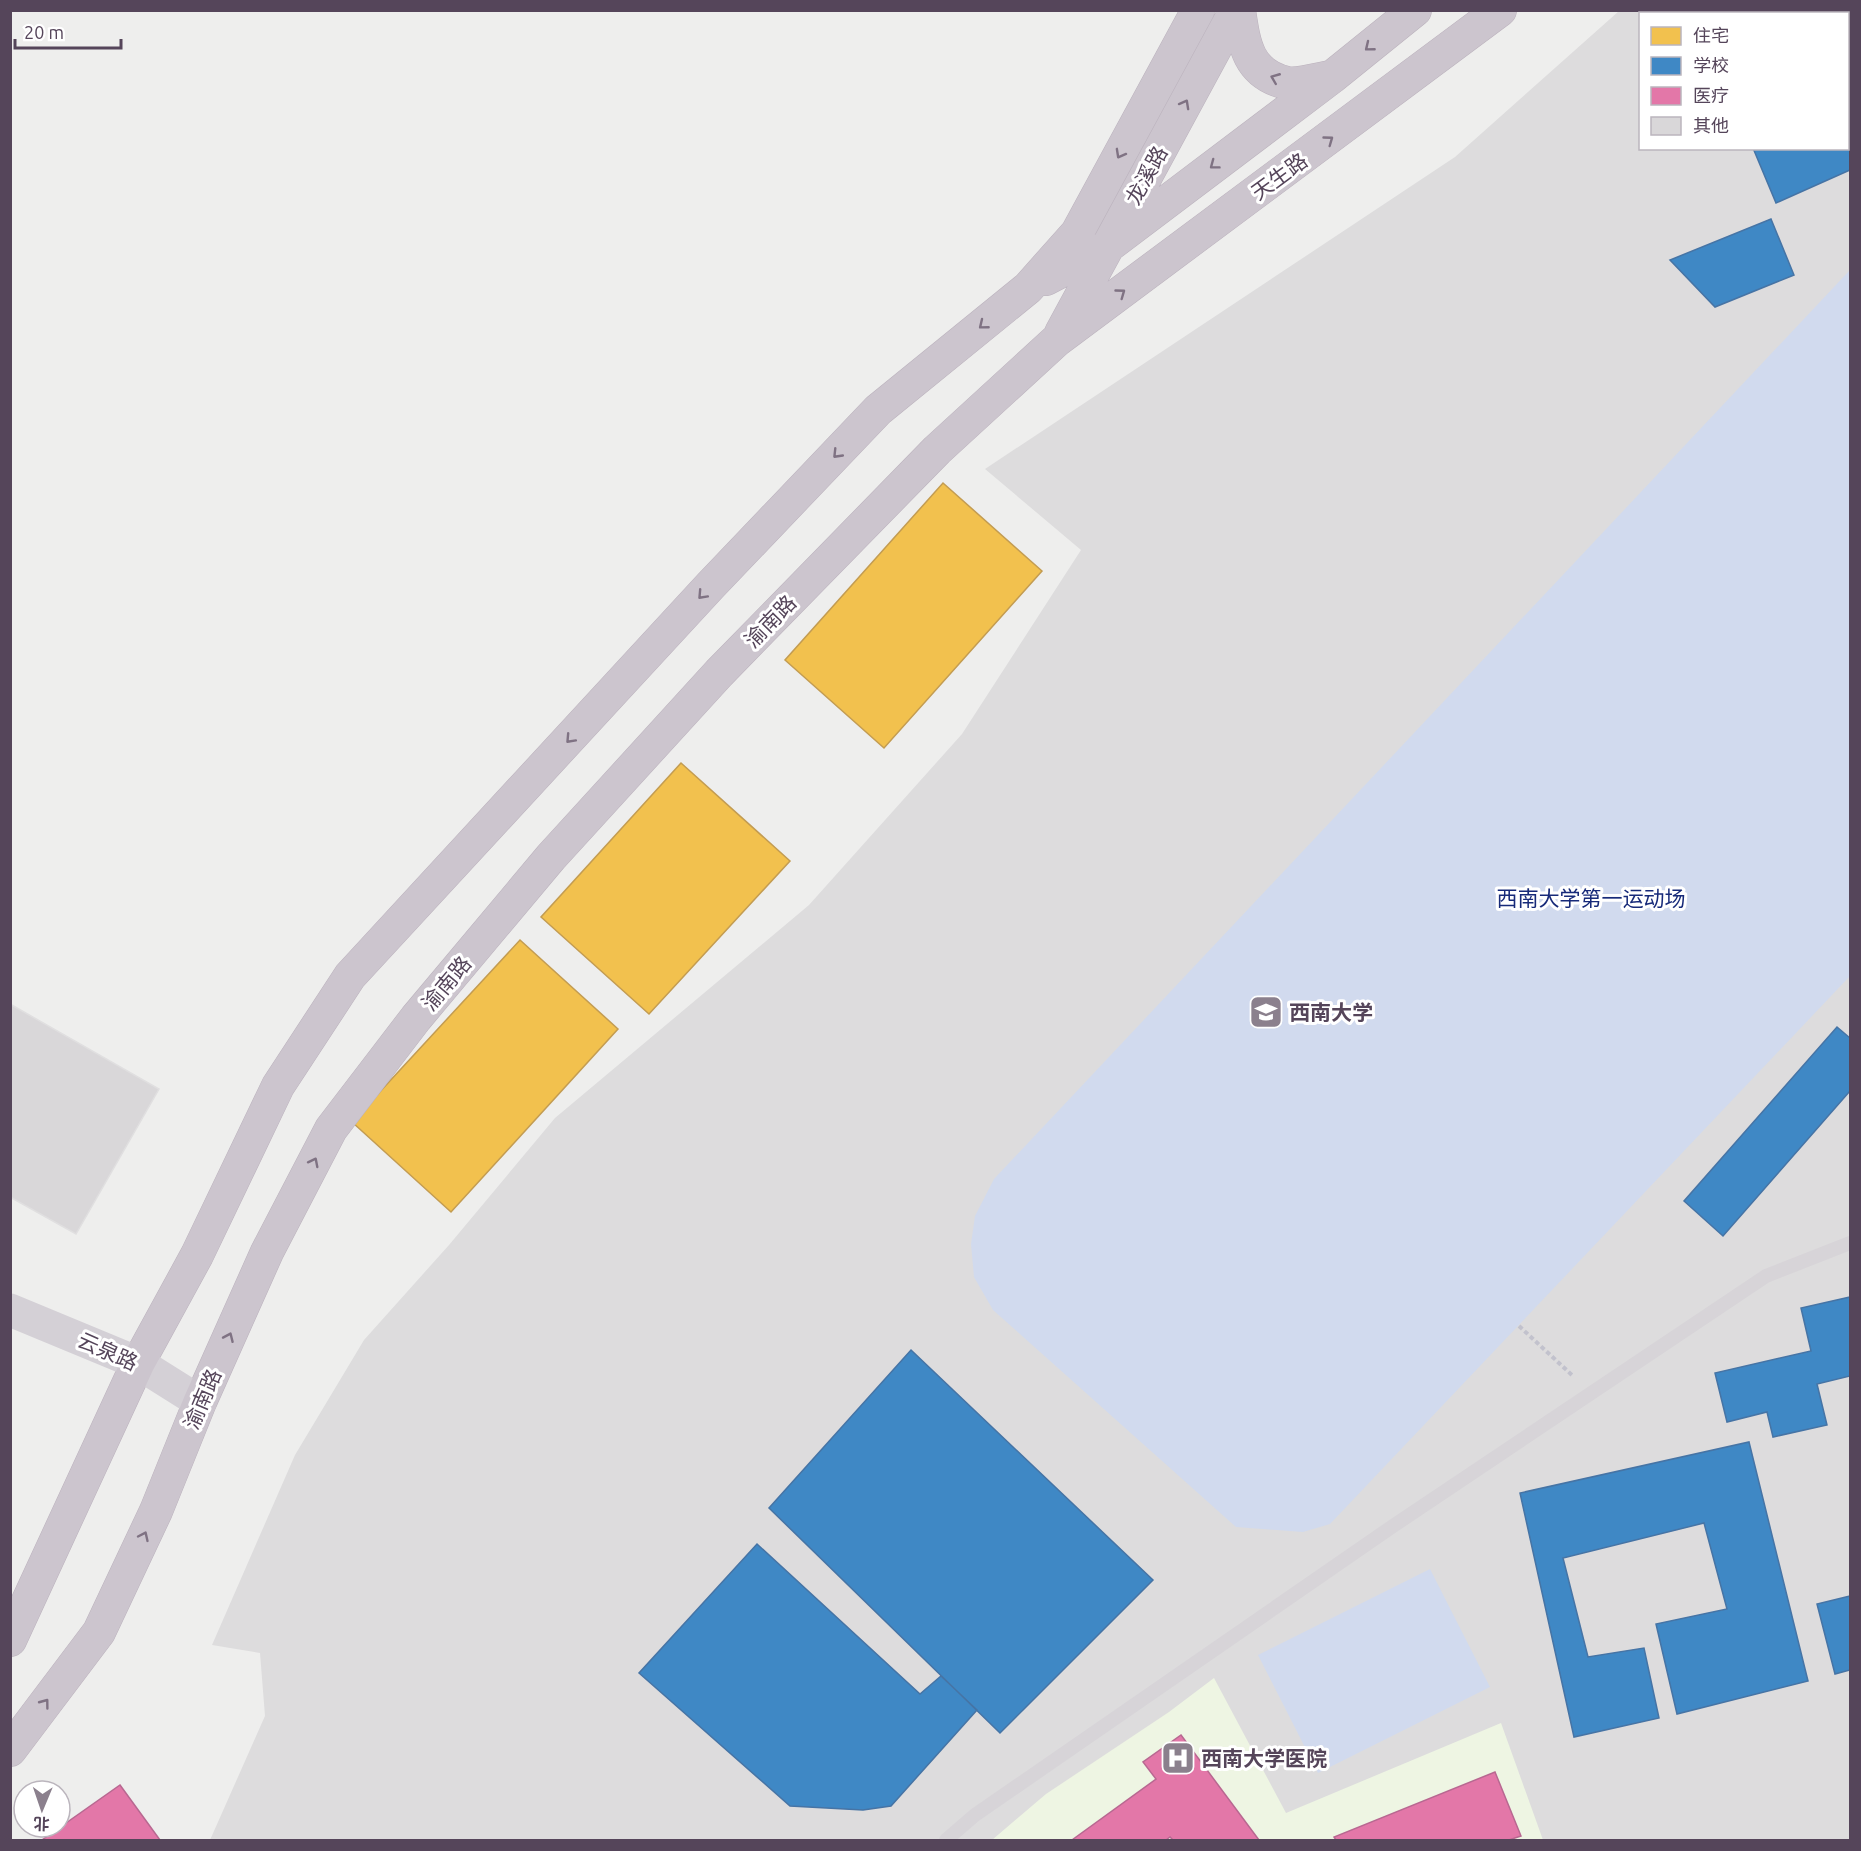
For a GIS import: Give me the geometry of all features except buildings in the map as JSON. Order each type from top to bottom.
[{"type":"highway","name":"龙溪路","points":[[1028,288],[1077,233],[1198,10]]},
{"type":"highway","name":"龙溪路","points":[[1057,340],[1238,10]]},
{"type":"highway","points":[[1238,10],[1244,44],[1259,71],[1289,83],[1332,77]]},
{"type":"highway","points":[[10,1640],[138,1363],[197,1255],[278,1086],[350,976],[710,586],[878,410],[1028,288],[1107,247],[1332,77],[1415,10]]},
{"type":"highway","name":"天生路","points":[[1057,340],[1500,10]]},
{"type":"highway","name":"渝南路","points":[[10,1750],[99,1632],[156,1511],[200,1402],[267,1252],[331,1129],[416,1018],[551,856],[719,673],[937,450],[1057,340]]},
{"type":"main road","name":"云泉路","points":[[10,1310],[138,1363],[200,1402]]},
{"type":"lane","points":[[946,1840],[975,1815],[1766,1276],[1851,1243]]},
{"type":"path","points":[[1519,1326],[1592,1393]]},
{"type":"shaded area","name":"西南大学","points":[[1619,11],[1850,11],[1850,1840],[210,1840],[265,1716],[260,1653],[212,1645],[295,1455],[364,1340],[449,1245],[555,1118],[809,905],[962,734],[1081,550],[985,469],[1455,157]]},
{"type":"shaded area","name":"西南大学医院","points":[[1214,1678],[1286,1813],[1501,1723],[1543,1840],[992,1840],[1046,1794],[1169,1712]]},
{"type":"green space","name":"西南大学第一运动场","points":[[1850,270],[1850,976],[1330,1524],[1303,1532],[1236,1527],[993,1310],[974,1277],[971,1244],[975,1216],[994,1179]]},
{"type":"green space","points":[[1430,1569],[1490,1687],[1318,1773],[1258,1655]]},
{"type":"place","name":"西南大学","points":[[1266,1012]]},
{"type":"place","name":"西南大学医院","points":[[1178,1758]]}]
